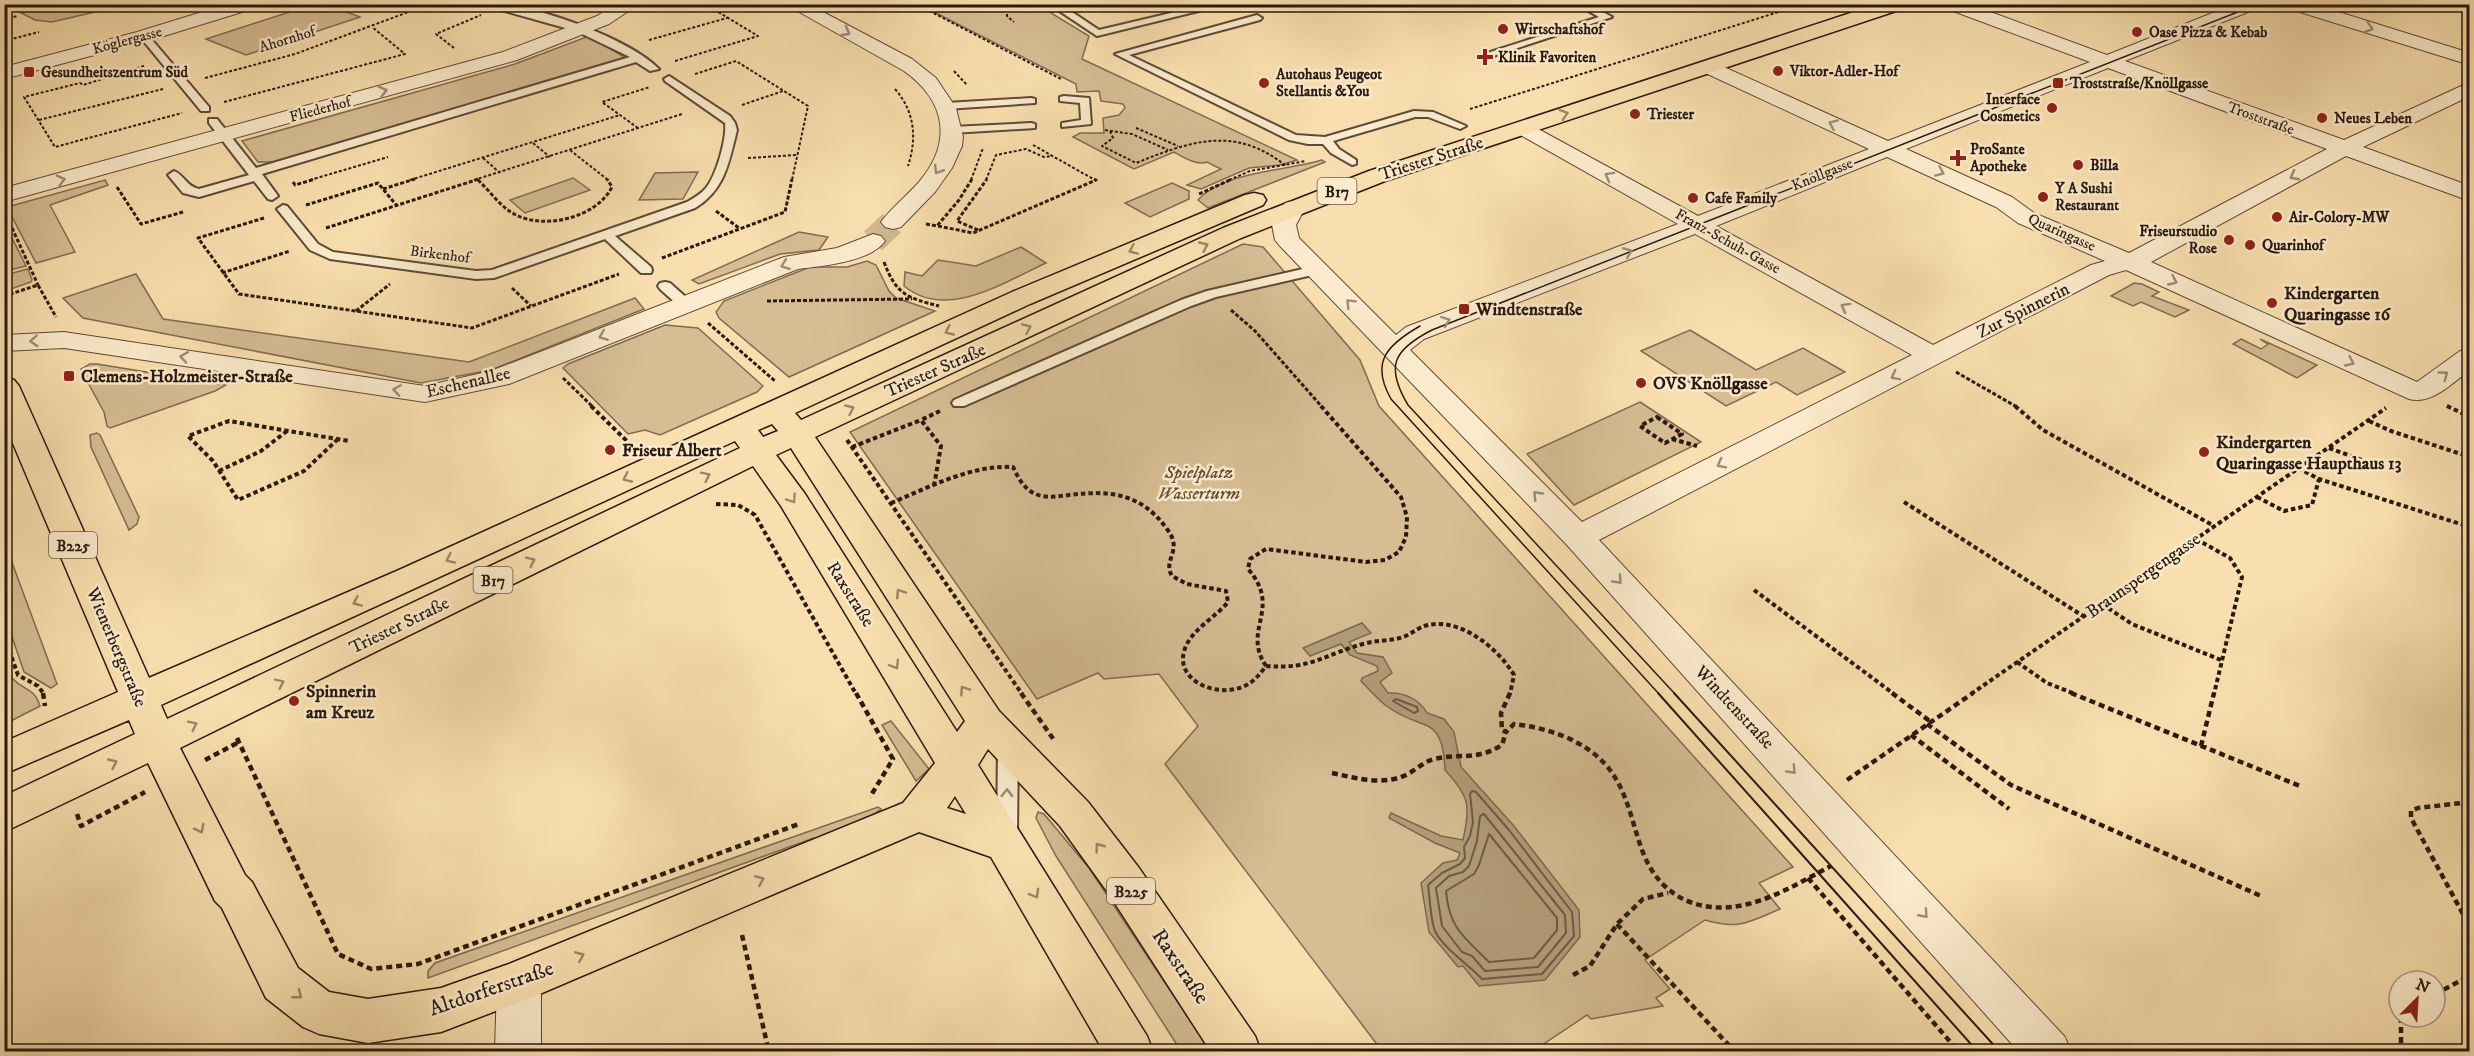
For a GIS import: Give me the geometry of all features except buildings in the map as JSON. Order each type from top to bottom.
[{"type":"main road","name":"Triester Straße","points":[[1442,127],[1843,4]]},
{"type":"main road","name":"Triester Straße","points":[[4,815],[158,742],[749,439],[784,410],[1022,297],[1285,188],[1377,176],[1898,4]]},
{"type":"main road","name":"Triester Straße","points":[[1339,161],[1374,155]]},
{"type":"main road","name":"Wienerbergstraße","points":[[9,407],[158,742]]},
{"type":"main road","name":"Raxstraße","points":[[784,410],[996,732],[1074,814],[1117,871],[1238,1052]]},
{"type":"main road","name":"Triester Straße","points":[[4,759],[749,439]]},
{"type":"main road","name":"Raxstraße","points":[[749,439],[794,501],[1006,844],[1130,1052]]},
{"type":"main road","points":[[996,732],[957,765],[916,815],[1006,844]]},
{"type":"main road","name":"Altdorferstraße","points":[[158,742],[230,888],[237,895],[282,983],[319,1012],[368,1021],[441,1010],[519,981],[916,815]]},
{"type":"street","name":"Köglergasse","points":[[4,74],[144,36],[249,4]]},
{"type":"street","name":"Fliederhof","points":[[4,195],[219,128],[476,66],[584,28],[630,4]]},
{"type":"street","points":[[794,4],[891,56],[923,76],[946,106],[952,130],[951,145],[939,170],[920,196],[893,222]]},
{"type":"street","name":"Troststraße","points":[[1951,4],[2469,194]]},
{"type":"street","name":"Knöllgasse","points":[[1395,349],[1415,333],[1553,282],[2252,4]]},
{"type":"street","points":[[2293,4],[2469,59]]},
{"type":"street","name":"Quaringasse","points":[[1708,67],[2004,202],[2026,218],[2128,261],[2419,393]]},
{"type":"street","name":"Zur Spinnerin","points":[[1578,537],[1943,363],[2100,270],[2143,257],[2345,148],[2469,88]]},
{"type":"street","name":"Franz-Schuh-Gasse","points":[[1522,128],[1943,363]]},
{"type":"street","name":"Windtenstraße","points":[[1285,188],[1284,225],[1287,240],[1578,537],[2049,1052]]},
{"type":"street","name":"Eschenallee","points":[[4,343],[64,340],[425,394],[498,378],[675,295],[725,288],[793,261],[842,255],[873,241]]},
{"type":"street","points":[[2419,393],[2469,357]]},
{"type":"street","points":[[518,1052],[519,981]]},
{"type":"lane","points":[[1053,4],[1097,33],[1223,4]]},
{"type":"lane","points":[[1163,4],[1180,15]]},
{"type":"lane","points":[[1483,56],[1608,17],[1580,4]]},
{"type":"lane","points":[[499,7],[584,28],[653,68]]},
{"type":"lane","points":[[1257,18],[1120,54],[1293,138],[1308,141],[1326,140],[1414,114],[1429,114],[1442,127]]},
{"type":"lane","points":[[144,36],[205,109]]},
{"type":"lane","points":[[174,175],[187,190],[199,193],[638,58]]},
{"type":"lane","name":"Birkenhof","points":[[283,209],[308,240],[322,251],[337,257],[476,275],[494,274],[607,236],[691,205],[701,200],[714,188],[731,130],[730,123],[669,79]]},
{"type":"lane","points":[[1066,124],[1087,122],[1085,100],[1069,99]]},
{"type":"lane","points":[[946,106],[1031,101]]},
{"type":"lane","points":[[952,130],[1031,126]]},
{"type":"lane","points":[[219,128],[272,195]]},
{"type":"lane","points":[[1326,140],[1339,161]]},
{"type":"lane","points":[[607,236],[646,270]]},
{"type":"lane","points":[[960,403],[1186,303],[1212,294],[1316,270]]},
{"type":"lane","points":[[996,732],[1006,844]]},
{"type":"path","name":"Ahornhof","points":[[39,120],[295,54],[430,4]]},
{"type":"path","points":[[653,68],[758,36],[705,4]]},
{"type":"path","points":[[758,4],[776,15]]},
{"type":"path","points":[[854,14],[870,9],[876,4]]},
{"type":"path","points":[[916,4],[1072,85],[1069,99]]},
{"type":"path","points":[[1007,4],[1007,16],[1014,22]]},
{"type":"path","points":[[1442,127],[1804,4]]},
{"type":"path","points":[[476,66],[436,34],[499,7]]},
{"type":"path","points":[[4,20],[17,16]]},
{"type":"path","points":[[622,48],[727,18]]},
{"type":"path","points":[[4,41],[39,32]]},
{"type":"path","points":[[745,66],[750,70]]},
{"type":"path","points":[[893,87],[906,104],[915,133],[914,147],[905,171]]},
{"type":"path","points":[[746,104],[784,91]]},
{"type":"path","points":[[222,273],[397,206],[708,106]]},
{"type":"path","points":[[383,189],[620,115]]},
{"type":"path","points":[[1136,128],[1179,146]]},
{"type":"path","points":[[1104,130],[1140,136],[1168,150]]},
{"type":"path","points":[[1109,130],[1113,138],[1102,146],[1136,163],[1179,146],[1214,140],[1241,143],[1264,151],[1285,188]]},
{"type":"path","points":[[533,142],[550,157]]},
{"type":"path","points":[[937,226],[972,233],[1096,180],[1033,145]]},
{"type":"path","points":[[979,230],[957,221],[985,183],[996,155],[1026,149],[1040,156],[1053,156]]},
{"type":"path","points":[[477,180],[515,215],[524,219],[549,220],[581,214],[605,200],[612,187],[608,180],[570,150]]},
{"type":"path","points":[[753,158],[797,155]]},
{"type":"path","points":[[482,158],[500,173]]},
{"type":"path","points":[[1285,188],[1339,161]]},
{"type":"path","points":[[1196,195],[1250,171],[1285,188]]},
{"type":"path","points":[[308,204],[378,183],[397,206]]},
{"type":"path","points":[[4,211],[38,285],[63,328],[64,340]]},
{"type":"path","points":[[718,213],[740,229]]},
{"type":"path","points":[[258,219],[198,238],[239,294],[453,325]]},
{"type":"path","points":[[355,311],[412,267]]},
{"type":"path","points":[[4,296],[38,285]]},
{"type":"path","points":[[725,288],[745,300],[913,300]]},
{"type":"path","points":[[517,293],[531,306]]},
{"type":"path","points":[[1212,294],[1255,331],[1401,497],[1407,515],[1405,545],[1395,555],[1372,563],[1342,562],[1285,549],[1263,549],[1250,559],[1248,569],[1259,582],[1264,602],[1256,635],[1259,659],[1266,666],[1299,669],[1365,644],[1407,636],[1419,628],[1444,624],[1460,628],[1499,653],[1514,675],[1510,695],[1501,713],[1502,730],[1506,732]]},
{"type":"path","points":[[712,327],[784,410]]},
{"type":"path","points":[[1943,363],[2031,416],[2043,430],[2214,526]]},
{"type":"path","points":[[571,386],[635,450]]},
{"type":"path","name":"Braunspergengasse","points":[[1819,799],[2399,399],[2419,393]]},
{"type":"path","points":[[852,447],[960,403]]},
{"type":"path","points":[[1659,416],[1682,434],[1665,443],[1640,426],[1659,416]]},
{"type":"path","points":[[921,420],[941,446],[934,487]]},
{"type":"path","points":[[2368,420],[2391,431],[2469,456],[2468,448]]},
{"type":"path","points":[[338,439],[304,471],[238,500],[213,461],[188,436],[229,421],[288,430],[328,437],[349,441]]},
{"type":"path","points":[[219,471],[261,451],[288,430]]},
{"type":"path","points":[[328,437],[333,434]]},
{"type":"path","points":[[2328,448],[2370,464]]},
{"type":"path","points":[[891,503],[986,466],[1005,466],[1013,467],[1028,489],[1040,495],[1062,498],[1078,494],[1112,493],[1143,503],[1170,532],[1175,543],[1174,553],[1169,562],[1170,574],[1177,580],[1191,585],[1212,586],[1226,591],[1228,602],[1220,614],[1186,645],[1182,658],[1185,671],[1194,683],[1224,691],[1239,689],[1256,681],[1266,666]]},
{"type":"path","points":[[2298,468],[2319,479],[2469,527]]},
{"type":"path","points":[[2257,497],[2284,511],[2312,506],[2319,479]]},
{"type":"path","points":[[1904,502],[2083,616]]},
{"type":"path","points":[[706,503],[738,505],[755,515],[893,759],[869,799]]},
{"type":"path","points":[[2196,539],[2232,560],[2239,567],[2242,577],[2200,746]]},
{"type":"path","points":[[1754,590],[2011,785],[2261,896]]},
{"type":"path","points":[[2102,604],[2132,624],[2221,660]]},
{"type":"path","points":[[4,636],[18,675],[39,686],[46,695],[45,714]]},
{"type":"path","points":[[4,655],[10,653]]},
{"type":"path","points":[[2017,662],[2047,683],[2300,786]]},
{"type":"path","points":[[1332,773],[1368,780],[1399,778],[1432,759],[1478,758],[1491,753],[1502,745],[1506,732],[1514,724],[1545,729],[1576,742],[1601,760],[1612,772],[1622,792],[1650,870],[1668,893],[1692,903],[1731,906],[1750,904],[1808,878],[1861,846]]},
{"type":"path","points":[[234,734],[338,954],[371,969],[418,964],[803,823]]},
{"type":"path","points":[[1911,735],[2009,809]]},
{"type":"path","points":[[2469,802],[2418,808],[2411,811],[2411,818],[2469,927]]},
{"type":"path","points":[[1808,878],[1959,1052]]},
{"type":"path","points":[[1574,975],[1590,966],[1617,924],[1643,899],[1668,893]]},
{"type":"path","points":[[1617,924],[1735,1052]]},
{"type":"path","points":[[742,935],[769,1052]]},
{"type":"path","points":[[2447,988],[2469,976]]},
{"type":"path","points":[[2401,1029],[2401,1052]]},
{"type":"green space","points":[[6,5],[125,5],[52,22],[35,20]]},
{"type":"green space","points":[[311,5],[328,5],[360,17],[246,55],[206,39]]},
{"type":"green space","points":[[920,5],[1038,5],[1089,36],[1082,59],[1297,160],[1280,165],[1249,168],[1201,189],[1187,185],[1221,169],[1207,162],[1199,163],[1190,160],[1174,152],[1134,169],[1073,137],[1080,133],[1104,133],[1103,118],[1119,115],[1125,108],[1123,104],[1101,101],[1099,91],[1077,92],[1076,84]]},
{"type":"green space","points":[[589,36],[626,58],[275,162],[258,162],[242,141],[515,64]]},
{"type":"green space","points":[[1322,160],[1325,162],[1208,208],[1198,200],[1209,190],[1223,183],[1256,173]]},
{"type":"green space","points":[[698,172],[683,199],[639,200],[655,173]]},
{"type":"green space","points":[[573,178],[590,190],[525,213],[510,200]]},
{"type":"green space","points":[[105,180],[108,185],[50,205],[75,252],[36,263],[7,207]]},
{"type":"green space","points":[[1172,183],[1189,191],[1189,199],[1150,217],[1125,203]]},
{"type":"green space","points":[[799,232],[828,237],[819,250],[780,254],[699,284],[692,280]]},
{"type":"green space","points":[[11,236],[26,266],[5,271],[5,238]]},
{"type":"green space","name":"Spielplatz Wasserturm","points":[[1243,244],[1263,247],[1360,360],[1379,406],[1793,867],[1759,883],[1780,909],[1744,923],[1727,924],[1705,920],[1645,960],[1670,989],[1656,998],[1663,1006],[1591,1019],[1587,1015],[1533,1051],[1382,1051],[1165,764],[1198,726],[1159,674],[1104,679],[1098,673],[1037,699],[850,432]]},
{"type":"green space","points":[[1021,247],[1046,263],[975,295],[938,300],[921,296],[904,286],[905,272],[922,276],[938,260],[976,266]]},
{"type":"green space","points":[[867,261],[876,265],[889,291],[896,298],[935,311],[789,377],[719,318],[716,312],[724,301],[810,267],[847,267]]},
{"type":"green space","points":[[28,269],[31,282],[5,291],[5,275]]},
{"type":"green space","points":[[136,274],[163,319],[469,362],[635,298],[644,309],[491,370],[421,383],[83,318],[63,298]]},
{"type":"green space","points":[[2134,283],[2159,292],[2152,296],[2189,310],[2175,317],[2141,302],[2133,306],[2111,296]]},
{"type":"green space","points":[[665,325],[698,328],[763,386],[757,392],[660,435],[645,430],[628,434],[563,368]]},
{"type":"green space","points":[[1690,330],[1756,370],[1803,348],[1845,372],[1797,395],[1776,382],[1726,406],[1641,351]]},
{"type":"green space","points":[[2241,339],[2261,349],[2268,344],[2260,339],[2317,365],[2297,378],[2233,344]]},
{"type":"green space","points":[[90,364],[226,385],[215,391],[110,428],[107,426],[104,412],[81,369]]},
{"type":"green space","points":[[1640,402],[1701,442],[1574,505],[1527,454]]},
{"type":"green space","points":[[97,433],[139,517],[137,524],[129,530],[91,447],[90,435]]},
{"type":"green space","points":[[4,541],[57,684],[51,688],[24,672],[5,616]]},
{"type":"green space","points":[[5,660],[11,677],[35,695],[40,706],[5,724]]},
{"type":"green space","points":[[891,721],[929,769],[916,781],[882,725]]},
{"type":"green space","points":[[878,807],[881,809],[863,822],[818,844],[814,838],[428,978],[428,971],[435,963]]},
{"type":"green space","points":[[1038,812],[1044,814],[1089,868],[1210,1051],[1181,1051],[1056,856],[1036,818]]},
{"type":"water","points":[[1362,623],[1371,633],[1349,642],[1357,653],[1383,657],[1392,673],[1380,682],[1388,693],[1410,697],[1427,713],[1444,719],[1454,732],[1461,767],[1514,826],[1579,910],[1580,937],[1545,980],[1479,986],[1463,966],[1458,967],[1429,932],[1421,883],[1443,863],[1457,860],[1460,853],[1435,843],[1389,818],[1391,813],[1441,836],[1463,840],[1467,818],[1466,802],[1459,787],[1445,770],[1440,740],[1435,732],[1428,726],[1400,715],[1388,707],[1361,681],[1362,678],[1378,671],[1377,666],[1350,655],[1341,644],[1310,656],[1303,648]]},
{"type":"tunnel","points":[[873,241],[893,222]]},
{"type":"tram line","points":[[1675,694],[1408,405],[1397,380],[1395,369],[1401,352],[1419,337],[1432,330],[2258,4]]},
{"type":"tram line","points":[[1420,326],[1399,340],[1385,356],[1382,375],[1391,399],[1659,694]]},
{"type":"tram line","points":[[1658,693],[1978,1052]]},
{"type":"tram line","points":[[1674,693],[2000,1052]]},
{"type":"place","name":"Wirtschaftshof","points":[[1503,29]]},
{"type":"place","name":"Oase Pizza & Kebab","points":[[2137,32]]},
{"type":"place","name":"Klinik Favoriten","points":[[1485,57]]},
{"type":"place","name":"Viktor-Adler-Hof","points":[[1778,71]]},
{"type":"place","name":"Gesundheitszentrum Süd","points":[[29,72]]},
{"type":"place","name":"Autohaus Peugeot Stellantis &You","points":[[1264,83]]},
{"type":"place","name":"Troststraße/Knöllgasse","points":[[2058,83]]},
{"type":"place","name":"Interface Cosmetics","points":[[2052,108]]},
{"type":"place","name":"Triester","points":[[1635,114]]},
{"type":"place","name":"Neues Leben","points":[[2322,118]]},
{"type":"place","name":"ProSante Apotheke","points":[[1958,158]]},
{"type":"place","name":"Billa","points":[[2078,165]]},
{"type":"place","name":"Y A Sushi Restaurant","points":[[2043,197]]},
{"type":"place","name":"Cafe Family","points":[[1693,198]]},
{"type":"place","name":"Air-Colory-MW","points":[[2277,217]]},
{"type":"place","name":"Friseurstudio Rose","points":[[2229,240]]},
{"type":"place","name":"Quarinhof","points":[[2250,245]]},
{"type":"place","name":"Kindergarten Quaringasse 16","points":[[2272,303]]},
{"type":"place","name":"Windtenstraße","points":[[1464,309]]},
{"type":"place","name":"Clemens-Holzmeister-Straße","points":[[69,376]]},
{"type":"place","name":"OVS Knöllgasse","points":[[1641,383]]},
{"type":"place","name":"Friseur Albert","points":[[610,450]]},
{"type":"place","name":"Kindergarten Quaringasse Haupthaus 13","points":[[2204,452]]},
{"type":"place","name":"Spinnerin am Kreuz","points":[[294,701]]}]
